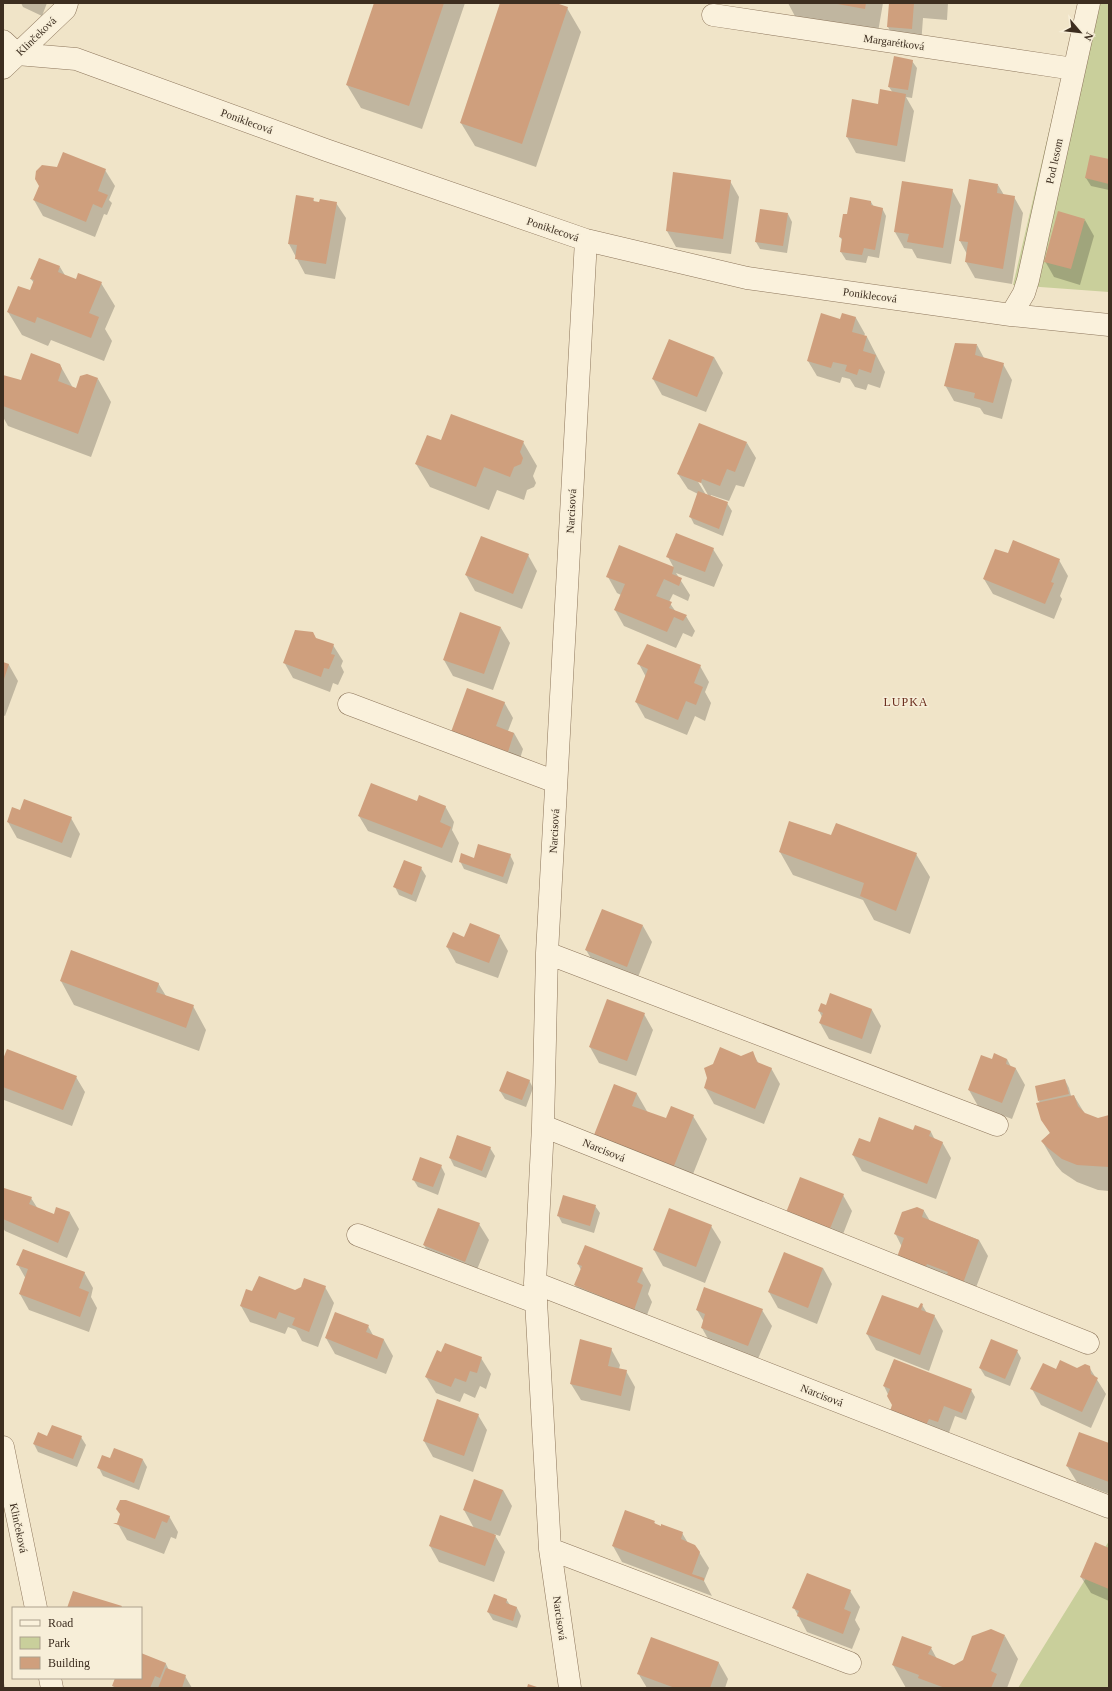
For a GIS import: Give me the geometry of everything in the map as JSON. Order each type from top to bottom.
[{"type":"street","name":"Klinčeková","points":[[8,54],[65,9],[67,3]]},
{"type":"street","name":"Pod lesom","points":[[1011,315],[1024,293],[1028,280],[1089,3]]},
{"type":"street","name":"Margarétková","points":[[713,15],[1074,69]]},
{"type":"street","name":"Poniklecová","points":[[8,54],[76,59],[326,150],[586,240],[747,278],[1011,315],[1109,325]]},
{"type":"street","name":"Narcisová","points":[[570,1688],[550,1549],[535,1292],[543,1126],[547,952],[586,240]]},
{"type":"street","points":[[349,704],[556,782]]},
{"type":"street","points":[[547,952],[997,1125]]},
{"type":"street","name":"Narcisová","points":[[543,1126],[1088,1343]]},
{"type":"street","name":"Narcisová","points":[[358,1235],[535,1292],[1109,1507]]},
{"type":"street","name":"Klinčeková","points":[[3,1447],[36,1607]]},
{"type":"street","points":[[550,1549],[850,1663]]},
{"type":"green space","points":[[1079,3],[1109,3],[1109,292],[1013,285]]},
{"type":"green space","points":[[1109,1541],[1109,1688],[1018,1688]]},
{"type":"building","points":[[374,3],[444,3],[409,106],[346,85]]},
{"type":"building","points":[[500,3],[556,3],[568,7],[522,144],[460,123]]},
{"type":"building","points":[[832,3],[866,3],[865,9]]},
{"type":"building","points":[[889,3],[914,3],[912,29],[887,27]]},
{"type":"building","points":[[894,56],[913,60],[908,90],[888,87]]},
{"type":"building","points":[[880,89],[906,94],[897,146],[846,137],[852,99],[878,104]]},
{"type":"building","points":[[63,152],[106,169],[98,191],[108,195],[102,208],[93,204],[86,222],[33,200],[39,186],[35,179],[36,171],[42,165],[57,167]]},
{"type":"building","points":[[1090,155],[1109,159],[1109,184],[1085,178]]},
{"type":"building","points":[[673,172],[731,180],[723,239],[666,231]]},
{"type":"building","points":[[969,179],[998,184],[997,193],[1015,196],[1003,269],[965,262],[968,242],[959,241]]},
{"type":"building","points":[[902,181],[953,189],[943,248],[907,242],[909,234],[894,232]]},
{"type":"building","points":[[296,195],[314,198],[313,201],[319,202],[320,199],[337,202],[326,264],[295,259],[297,245],[288,244]]},
{"type":"building","points":[[850,197],[871,201],[871,205],[883,208],[875,250],[864,248],[862,255],[840,252],[842,238],[839,237],[843,214],[847,214]]},
{"type":"building","points":[[760,209],[788,213],[783,246],[755,242]]},
{"type":"building","points":[[1058,211],[1085,219],[1071,269],[1044,262]]},
{"type":"building","points":[[39,258],[60,266],[58,272],[76,279],[78,273],[102,282],[89,313],[99,317],[91,338],[37,317],[35,323],[7,312],[18,286],[30,290],[34,280],[30,279]]},
{"type":"building","points":[[821,313],[840,319],[842,313],[856,317],[852,332],[867,336],[863,351],[876,355],[871,373],[859,369],[857,375],[845,371],[847,365],[833,362],[831,368],[807,361]]},
{"type":"building","points":[[669,339],[714,357],[697,397],[652,379]]},
{"type":"building","points":[[955,343],[977,344],[975,355],[1004,363],[993,403],[974,398],[975,393],[944,386]]},
{"type":"building","points":[[31,353],[60,364],[62,369],[58,381],[76,388],[80,376],[87,374],[98,378],[78,434],[3,406],[3,375],[21,380]]},
{"type":"building","points":[[451,414],[524,441],[520,452],[523,458],[521,464],[514,467],[510,477],[484,467],[476,487],[415,464],[427,435],[441,440]]},
{"type":"building","points":[[699,423],[747,442],[735,472],[727,469],[720,486],[702,479],[701,483],[677,474]]},
{"type":"building","points":[[698,491],[728,502],[719,529],[689,517]]},
{"type":"building","points":[[676,533],[714,548],[705,572],[666,557]]},
{"type":"building","points":[[481,536],[529,554],[513,594],[465,575]]},
{"type":"building","points":[[1013,540],[1060,559],[1051,582],[1054,583],[1045,604],[983,579],[995,549],[1008,553]]},
{"type":"building","points":[[619,545],[674,567],[672,574],[682,578],[679,586],[664,579],[656,596],[672,602],[669,608],[687,615],[683,621],[674,617],[667,632],[614,610],[625,584],[606,577]]},
{"type":"building","points":[[460,612],[501,627],[484,674],[443,660]]},
{"type":"building","points":[[295,630],[313,632],[316,638],[334,644],[331,654],[335,655],[329,669],[324,668],[321,677],[283,663]]},
{"type":"building","points":[[647,644],[701,665],[694,683],[703,687],[696,705],[686,701],[678,720],[635,702],[648,669],[637,664]]},
{"type":"building","points":[[3,662],[9,664],[3,682]]},
{"type":"building","points":[[467,688],[505,702],[496,726],[514,733],[508,752],[451,732]]},
{"type":"building","points":[[371,783],[417,801],[419,795],[446,806],[440,822],[451,827],[442,848],[358,816]]},
{"type":"building","points":[[24,799],[72,817],[62,843],[7,822],[12,807],[20,810]]},
{"type":"building","points":[[789,821],[831,835],[836,823],[917,853],[896,911],[860,896],[864,883],[779,852]]},
{"type":"building","points":[[478,844],[511,854],[503,877],[459,862],[461,853],[474,858]]},
{"type":"building","points":[[404,860],[422,867],[412,895],[393,887]]},
{"type":"building","points":[[602,909],[643,925],[627,967],[585,950]]},
{"type":"building","points":[[470,923],[500,935],[489,963],[446,947],[453,932],[464,937]]},
{"type":"building","points":[[71,950],[159,983],[156,992],[194,1005],[186,1028],[60,981]]},
{"type":"building","points":[[830,993],[872,1009],[862,1039],[819,1023],[823,1013],[818,1011],[821,1003],[826,1005]]},
{"type":"building","points":[[607,999],[645,1013],[627,1061],[589,1047]]},
{"type":"building","points":[[720,1047],[741,1056],[753,1051],[757,1062],[772,1068],[755,1109],[704,1088],[707,1078],[704,1068],[713,1064]]},
{"type":"building","points":[[7,1049],[77,1076],[63,1110],[3,1087],[3,1059]]},
{"type":"building","points":[[994,1053],[1007,1059],[1006,1064],[1016,1068],[1002,1103],[968,1090],[981,1055],[992,1059]]},
{"type":"building","points":[[507,1071],[530,1080],[522,1100],[499,1091]]},
{"type":"building","points":[[1065,1079],[1069,1094],[1038,1101],[1035,1086]]},
{"type":"building","points":[[614,1084],[637,1093],[632,1106],[666,1118],[671,1106],[694,1115],[672,1171],[592,1140]]},
{"type":"building","points":[[1074,1095],[1078,1106],[1085,1113],[1098,1118],[1109,1115],[1109,1167],[1077,1165],[1062,1159],[1041,1141],[1050,1133],[1041,1120],[1036,1103]]},
{"type":"building","points":[[879,1117],[913,1130],[915,1125],[931,1131],[929,1136],[943,1142],[927,1184],[852,1155],[859,1138],[870,1142]]},
{"type":"building","points":[[457,1135],[491,1147],[482,1171],[449,1158]]},
{"type":"building","points":[[420,1157],[442,1165],[433,1187],[412,1180]]},
{"type":"building","points":[[800,1177],[844,1194],[829,1231],[785,1215]]},
{"type":"building","points":[[4,1188],[32,1197],[29,1204],[54,1214],[56,1207],[70,1212],[58,1243],[3,1219]]},
{"type":"building","points":[[563,1195],[596,1205],[590,1226],[557,1216]]},
{"type":"building","points":[[917,1207],[924,1210],[922,1217],[979,1240],[963,1283],[946,1276],[948,1272],[927,1264],[925,1268],[897,1257],[904,1238],[894,1234],[902,1212]]},
{"type":"building","points":[[438,1208],[480,1223],[465,1262],[423,1245]]},
{"type":"building","points":[[669,1208],[712,1225],[696,1267],[653,1250]]},
{"type":"building","points":[[585,1245],[643,1268],[637,1282],[643,1285],[634,1310],[574,1285],[582,1266],[577,1264]]},
{"type":"building","points":[[23,1249],[85,1272],[79,1288],[89,1292],[80,1317],[19,1294],[28,1269],[16,1265]]},
{"type":"building","points":[[784,1252],[823,1268],[808,1308],[768,1292]]},
{"type":"building","points":[[259,1276],[295,1290],[301,1287],[304,1278],[326,1286],[309,1332],[292,1325],[295,1318],[279,1312],[276,1319],[240,1306],[246,1289],[252,1291]]},
{"type":"building","points":[[704,1287],[763,1309],[748,1346],[701,1328],[705,1314],[696,1310]]},
{"type":"building","points":[[882,1295],[918,1308],[921,1303],[923,1304],[921,1310],[935,1315],[920,1355],[866,1334]]},
{"type":"building","points":[[335,1312],[369,1325],[366,1332],[384,1339],[377,1359],[325,1338]]},
{"type":"building","points":[[580,1339],[612,1348],[608,1366],[627,1370],[621,1396],[570,1384]]},
{"type":"building","points":[[991,1339],[1018,1350],[1005,1379],[979,1368]]},
{"type":"building","points":[[445,1343],[482,1357],[477,1373],[470,1371],[466,1382],[455,1378],[451,1387],[425,1377],[437,1350],[441,1352]]},
{"type":"building","points":[[894,1359],[972,1389],[962,1413],[944,1406],[938,1422],[929,1419],[926,1425],[890,1411],[892,1405],[887,1396],[890,1389],[883,1386]]},
{"type":"building","points":[[1060,1360],[1077,1368],[1085,1364],[1090,1366],[1091,1374],[1098,1378],[1082,1412],[1030,1389],[1043,1363],[1056,1369]]},
{"type":"building","points":[[437,1399],[479,1414],[464,1456],[423,1441]]},
{"type":"building","points":[[52,1425],[82,1436],[73,1459],[33,1444],[38,1432],[47,1436]]},
{"type":"building","points":[[1079,1432],[1109,1443],[1109,1482],[1066,1466]]},
{"type":"building","points":[[114,1448],[143,1459],[134,1483],[97,1468],[102,1455],[110,1458]]},
{"type":"building","points":[[474,1479],[503,1490],[491,1521],[463,1510]]},
{"type":"building","points":[[120,1500],[126,1500],[170,1516],[167,1523],[162,1521],[155,1539],[113,1523],[117,1523],[120,1514],[116,1509]]},
{"type":"building","points":[[625,1510],[655,1521],[654,1523],[661,1526],[661,1524],[683,1532],[681,1539],[695,1545],[700,1552],[692,1574],[704,1578],[704,1581],[612,1546]]},
{"type":"building","points":[[440,1515],[496,1535],[485,1566],[429,1546]]},
{"type":"building","points":[[1095,1542],[1109,1548],[1109,1589],[1080,1577]]},
{"type":"building","points":[[807,1573],[851,1590],[844,1609],[851,1612],[843,1634],[797,1616],[799,1611],[792,1608]]},
{"type":"building","points":[[73,1591],[122,1606],[122,1607],[67,1607]]},
{"type":"building","points":[[494,1594],[507,1599],[506,1603],[517,1607],[513,1621],[487,1612]]},
{"type":"building","points":[[991,1629],[1005,1635],[991,1671],[997,1674],[991,1688],[945,1688],[918,1678],[919,1675],[892,1665],[902,1636],[932,1647],[928,1654],[954,1665],[963,1660],[972,1636]]},
{"type":"building","points":[[651,1637],[719,1662],[710,1688],[675,1688],[637,1674]]},
{"type":"building","points":[[142,1653],[166,1663],[160,1678],[155,1676],[150,1688],[119,1688],[112,1686],[115,1679],[142,1679]]},
{"type":"building","points":[[166,1668],[186,1675],[182,1688],[158,1688]]},
{"type":"building","points":[[528,1684],[540,1688],[527,1688]]},
{"type":"district","name":"LUPKA","points":[[906,702]]}]
